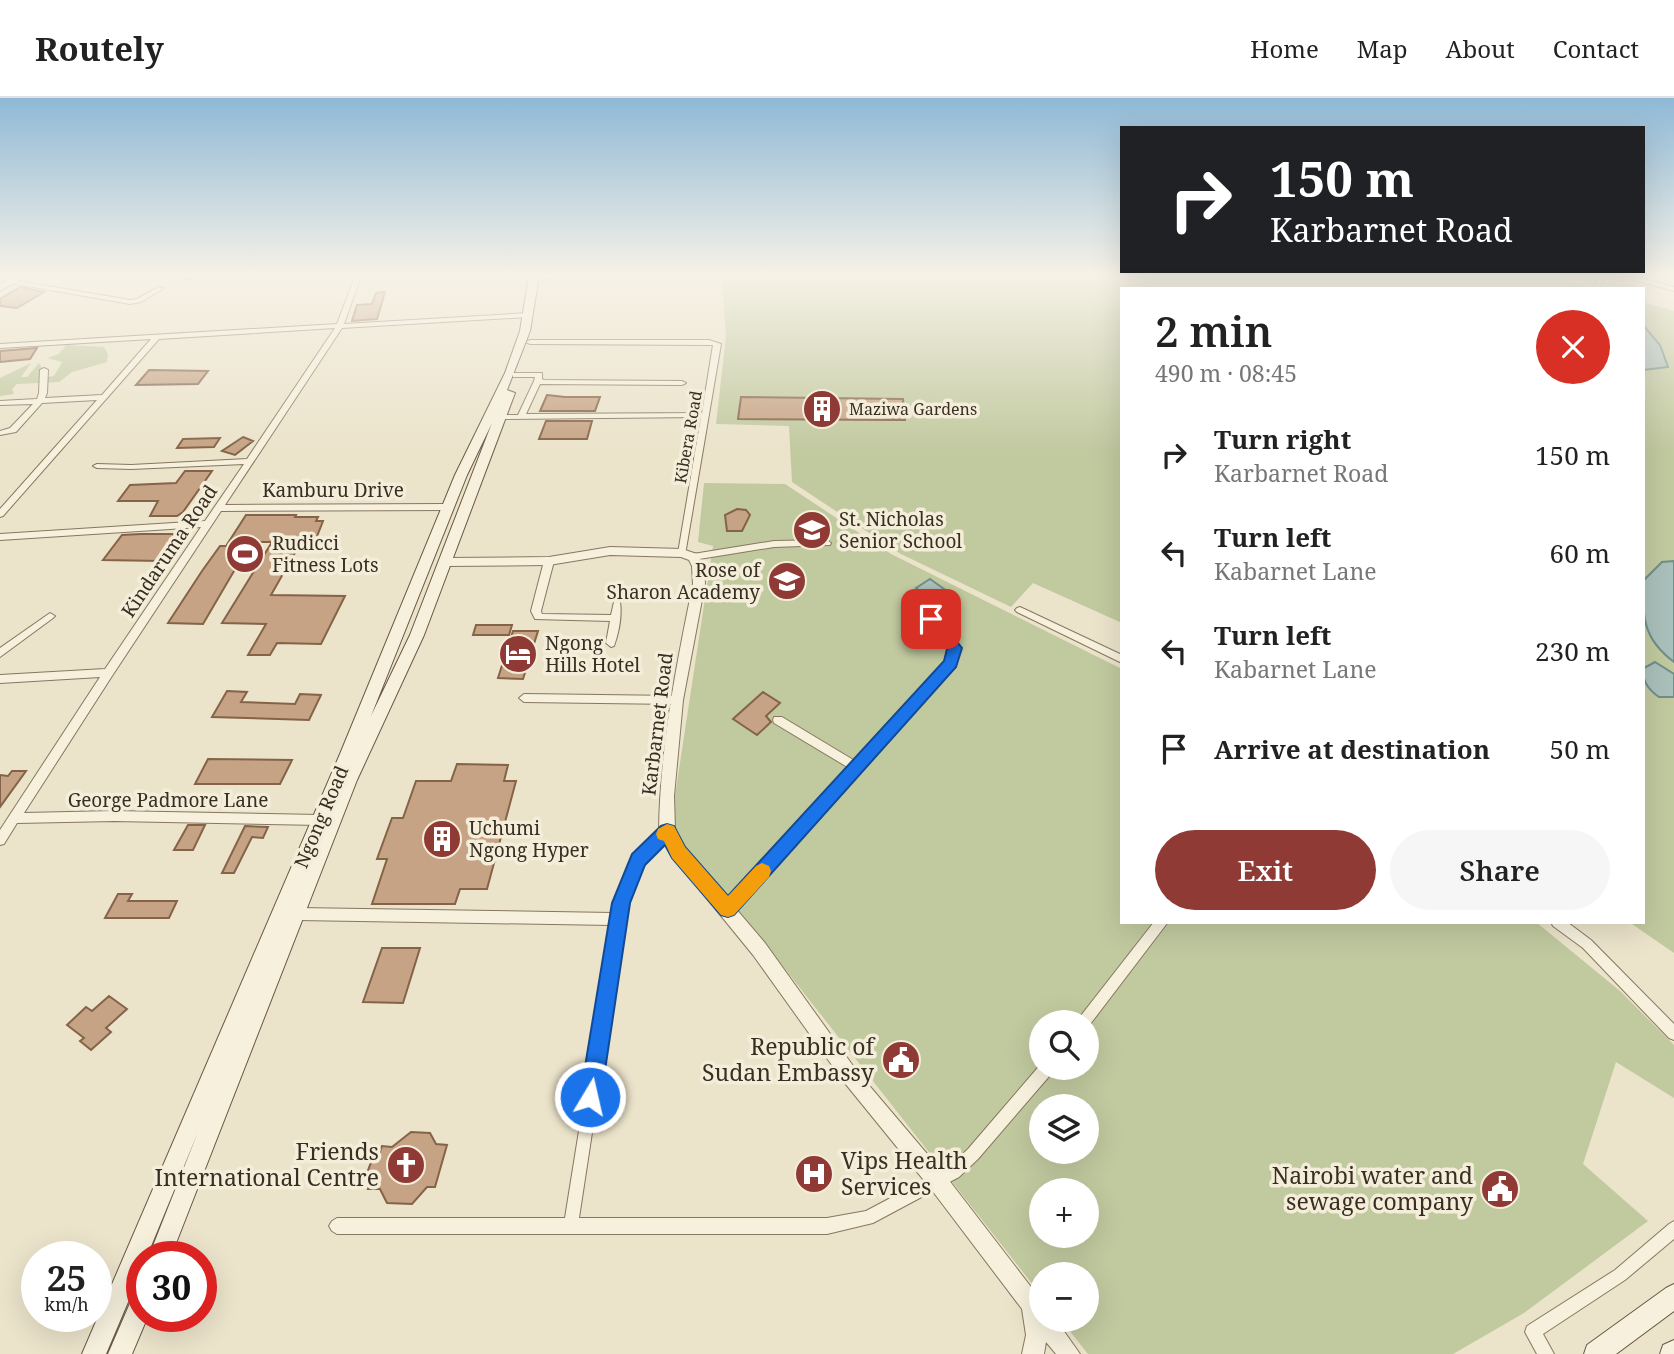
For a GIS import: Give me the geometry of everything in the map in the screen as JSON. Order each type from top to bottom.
[{"type":"main road","name":"Ngong Road","points":[[94,1354],[320,820],[461,475],[510,373],[522,335]]},
{"type":"main road","name":"Ngong Road","points":[[166,1241],[349,780],[417,635],[532,335]]},
{"type":"main road","points":[[461,475],[474,470],[479,476]]},
{"type":"main road","points":[[396,634],[396,639],[401,642],[417,635]]},
{"type":"main road","points":[[1596,1354],[1674,1296]]},
{"type":"main road","points":[[120,1354],[129,1332]]},
{"type":"street","points":[[0,346],[197,335]]},
{"type":"street","name":"Kindaruma Road","points":[[0,840],[334,335]]},
{"type":"street","points":[[0,514],[157,337]]},
{"type":"street","name":"Kibera Road","points":[[530,342],[714,343],[718,347],[706,415],[688,555]]},
{"type":"street","points":[[0,433],[13,430],[40,401],[44,370]]},
{"type":"street","points":[[516,375],[539,375],[521,417]]},
{"type":"street","points":[[538,381],[681,383]]},
{"type":"street","points":[[0,403],[104,397]]},
{"type":"street","points":[[501,417],[706,415]]},
{"type":"street","points":[[97,466],[131,467],[249,461]]},
{"type":"street","name":"Kamburu Drive","points":[[219,508],[448,507]]},
{"type":"street","points":[[0,537],[207,524]]},
{"type":"street","points":[[446,562],[549,561],[610,551],[688,555],[774,544],[827,543]]},
{"type":"street","name":"Karbarnet Road","points":[[667,831],[667,796],[676,700],[699,584],[698,566],[688,555]]},
{"type":"street","points":[[549,561],[536,611],[538,617],[616,618]]},
{"type":"street","points":[[611,643],[617,604]]},
{"type":"street","points":[[1020,610],[1120,658]]},
{"type":"street","points":[[0,653],[50,616]]},
{"type":"street","points":[[728,909],[951,663],[955,648],[931,619]]},
{"type":"street","points":[[0,679],[108,673]]},
{"type":"street","points":[[524,698],[676,700]]},
{"type":"street","points":[[778,720],[856,767]]},
{"type":"street","name":"George Padmore Lane","points":[[15,818],[114,816],[320,820]]},
{"type":"street","points":[[570,1225],[618,919],[632,870],[648,848],[667,831],[679,853],[728,909],[850,1076],[938,1182],[1029,1301]]},
{"type":"street","points":[[298,914],[618,919]]},
{"type":"street","points":[[1092,1010],[1160,924]]},
{"type":"street","points":[[1560,924],[1587,944],[1674,1033]]},
{"type":"street","points":[[337,1226],[827,1226],[868,1218],[938,1182],[973,1154],[1036,1080]]},
{"type":"street","points":[[1546,1354],[1532,1332],[1619,1275],[1674,1229]]},
{"type":"street","points":[[1032,1354],[1037,1332]]},
{"type":"street","points":[[1052,1332],[1069,1354]]},
{"type":"green space","points":[[1120,335],[1120,622],[1033,583],[1011,607],[901,554],[792,482],[789,426],[716,424],[726,336]]},
{"type":"green space","points":[[1645,335],[1674,335],[1674,953],[1632,924],[1645,924]]},
{"type":"green space","points":[[66,345],[104,347],[108,354],[107,362],[72,372],[59,382],[17,384],[12,389],[14,394],[0,396],[0,378],[31,363],[21,377],[27,377],[39,363],[47,377],[54,376],[62,362],[47,358],[59,354]]},
{"type":"green space","points":[[704,483],[785,484],[891,554],[1120,668],[1120,924],[1538,924],[1620,991],[1674,1045],[1674,1098],[1616,1062],[1583,1164],[1648,1221],[1524,1313],[1453,1354],[1088,1354],[1071,1332],[1099,1332],[1099,1262],[1029,1262],[1029,1280],[756,932],[678,841],[671,822],[713,546],[698,542]]},
{"type":"water","points":[[1645,335],[1651,335],[1660,345],[1668,367],[1645,370]]},
{"type":"water","points":[[1674,561],[1674,662],[1656,644],[1645,621],[1645,579],[1662,562]]},
{"type":"water","points":[[930,579],[954,596],[940,605],[916,588]]},
{"type":"water","points":[[1655,662],[1674,674],[1674,697],[1659,697],[1652,691],[1645,680],[1645,667]]},
{"type":"building","points":[[37,348],[30,359],[0,362],[0,351]]},
{"type":"building","points":[[149,370],[208,371],[198,384],[136,385]]},
{"type":"building","points":[[547,395],[600,397],[595,411],[540,411]]},
{"type":"building","name":"Maziwa Gardens","points":[[741,397],[903,399],[905,420],[738,419]]},
{"type":"building","points":[[546,421],[592,421],[587,439],[539,439]]},
{"type":"building","points":[[243,437],[253,441],[235,455],[222,451]]},
{"type":"building","points":[[220,438],[214,447],[177,448],[183,439]]},
{"type":"building","points":[[185,471],[212,471],[183,512],[177,516],[150,516],[158,501],[118,501],[130,485],[176,483]]},
{"type":"building","points":[[737,509],[746,510],[750,515],[742,531],[727,531],[725,515]]},
{"type":"building","points":[[246,515],[296,515],[295,517],[318,517],[316,521],[323,521],[314,544],[300,544],[271,595],[345,596],[321,644],[277,643],[270,655],[248,655],[266,624],[222,623],[272,542],[251,542],[203,624],[168,623],[220,546],[226,546]]},
{"type":"building","points":[[180,534],[161,561],[103,560],[122,535]]},
{"type":"building","points":[[476,625],[512,625],[509,635],[473,635]]},
{"type":"building","name":"Ngong Hills Hotel","points":[[513,631],[538,631],[523,679],[498,678]]},
{"type":"building","points":[[227,691],[247,692],[241,702],[295,704],[300,694],[321,695],[309,720],[212,717]]},
{"type":"building","points":[[763,692],[780,703],[766,716],[771,722],[757,735],[733,719]]},
{"type":"building","points":[[208,759],[292,760],[280,784],[195,784]]},
{"type":"building","name":"Uchumi Ngong Hyper","points":[[457,764],[508,765],[504,781],[516,781],[487,889],[460,889],[455,904],[372,904],[387,859],[377,859],[392,818],[403,818],[416,781],[451,781]]},
{"type":"building","points":[[12,771],[26,771],[0,807],[0,775],[8,776]]},
{"type":"building","points":[[188,825],[205,825],[193,850],[174,850]]},
{"type":"building","points":[[245,826],[268,827],[263,838],[252,837],[234,873],[222,873]]},
{"type":"building","points":[[118,894],[132,894],[128,901],[177,901],[169,918],[105,918]]},
{"type":"building","points":[[382,948],[420,948],[403,1003],[363,1002]]},
{"type":"building","points":[[109,996],[127,1009],[106,1028],[111,1032],[91,1050],[80,1041],[84,1038],[67,1025],[86,1007],[92,1011]]},
{"type":"building","name":"Friends International Centre","points":[[411,1132],[430,1133],[436,1144],[447,1145],[435,1187],[427,1187],[412,1204],[387,1203],[380,1189],[368,1189],[373,1174],[367,1173],[373,1157],[378,1157],[382,1146],[392,1147]]},
{"type":"slow traffic","points":[[665,834],[667,831],[679,853],[728,909],[762,871]]},
{"type":"place","name":"Maziwa Gardens","points":[[822,409]]},
{"type":"place","name":"St. Nicholas Senior School","points":[[812,530]]},
{"type":"place","name":"Rudicci Fitness Lots","points":[[245,554]]},
{"type":"place","name":"Rose of Sharon Academy","points":[[787,581]]},
{"type":"place","name":"Ngong Hills Hotel","points":[[518,654]]},
{"type":"place","name":"Uchumi Ngong Hyper","points":[[442,839]]},
{"type":"place","name":"Republic of Sudan Embassy","points":[[901,1060]]},
{"type":"place","name":"Friends International Centre","points":[[406,1165]]},
{"type":"place","name":"Vips Health Services","points":[[814,1174]]},
{"type":"place","name":"Nairobi water and sewage company","points":[[1500,1189]]},
{"type":"route","points":[[590,1097],[621,903],[626,884],[638,860],[667,831],[679,853],[728,909],[951,663],[955,648],[931,619]]}]
